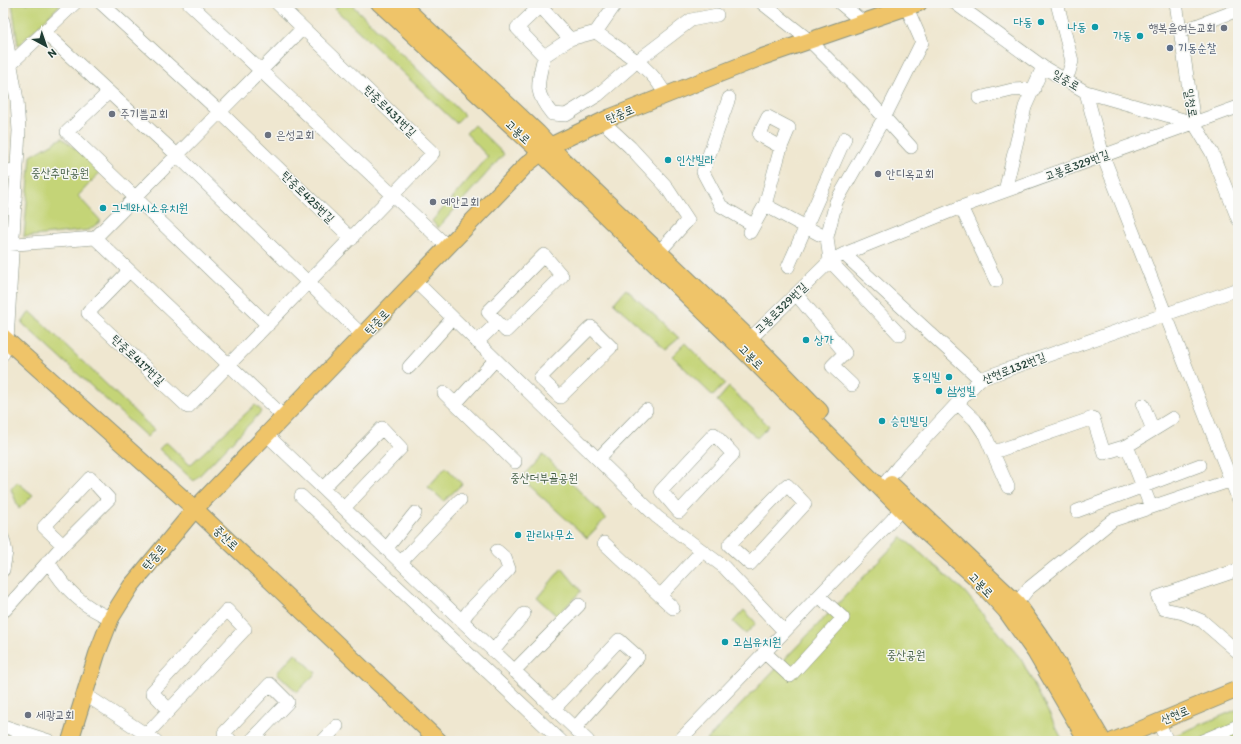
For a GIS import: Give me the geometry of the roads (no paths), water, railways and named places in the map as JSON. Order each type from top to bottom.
[{"type":"main road","name":"고봉로","points":[[379,3],[659,252],[750,339],[884,484]]},
{"type":"main road","name":"고봉로","points":[[400,3],[741,348],[884,484],[974,576],[1006,611],[1035,652],[1087,741]]},
{"type":"main road","name":"탄중로","points":[[70,741],[86,695],[97,654],[111,618],[131,586],[195,509],[527,164],[545,150],[602,121],[762,57],[913,5]]},
{"type":"main road","name":"중산로","points":[[4,344],[195,509],[439,741]]},
{"type":"main road","name":"고봉로","points":[[904,504],[1017,603],[1048,647],[1103,741]]},
{"type":"main road","name":"산현로","points":[[1112,741],[1238,689]]},
{"type":"street","points":[[7,68],[75,3]]},
{"type":"street","name":"탄중로425번길","points":[[101,3],[220,112],[352,239]]},
{"type":"street","points":[[189,3],[448,247]]},
{"type":"street","name":"탄중로431번길","points":[[277,3],[433,153],[394,196]]},
{"type":"street","points":[[616,3],[596,32],[570,38],[544,56],[538,86],[542,101],[552,114],[566,115],[598,95],[636,62],[691,20],[717,15]]},
{"type":"street","points":[[762,3],[810,41],[863,94],[911,147]]},
{"type":"street","points":[[840,3],[864,23]]},
{"type":"street","name":"일중로","points":[[955,3],[1043,68],[1086,92],[1194,123]]},
{"type":"street","points":[[1057,3],[1072,61],[1069,72],[1064,79]]},
{"type":"street","name":"일청로","points":[[1176,3],[1194,123],[1212,154],[1238,219]]},
{"type":"street","name":"탄중로","points":[[884,118],[922,42],[913,5]]},
{"type":"street","points":[[544,56],[517,28],[540,6],[570,38]]},
{"type":"street","points":[[1180,32],[1238,10]]},
{"type":"street","points":[[3,21],[7,68],[17,100],[19,131],[17,173],[8,246],[4,344]]},
{"type":"street","points":[[8,246],[95,238],[303,28]]},
{"type":"street","points":[[596,32],[651,73],[661,86],[666,96]]},
{"type":"street","points":[[45,33],[177,155],[363,336]]},
{"type":"street","points":[[1005,191],[1025,107],[1043,68]]},
{"type":"street","points":[[979,98],[1012,90],[1034,89]]},
{"type":"street","points":[[109,92],[68,132],[268,325]]},
{"type":"street","points":[[1086,92],[1103,156],[1164,314],[1234,479],[1238,498]]},
{"type":"street","points":[[729,98],[703,172],[721,206],[751,229],[765,205],[781,147]]},
{"type":"street","name":"고봉로329번길","points":[[750,339],[830,261],[844,254],[961,207],[1238,107]]},
{"type":"street","points":[[884,118],[836,202],[827,237],[830,261],[900,335]]},
{"type":"street","points":[[602,121],[630,147],[665,185],[688,220],[659,252]]},
{"type":"street","points":[[788,267],[804,227],[844,138]]},
{"type":"street","points":[[3,169],[17,173]]},
{"type":"street","points":[[310,283],[394,196]]},
{"type":"street","points":[[765,205],[804,227],[827,237]]},
{"type":"street","points":[[961,207],[996,281]]},
{"type":"street","points":[[95,238],[230,364],[284,417]]},
{"type":"street","points":[[844,254],[980,379]]},
{"type":"street","points":[[544,255],[562,276],[506,331],[497,323],[488,312],[544,255]]},
{"type":"street","name":"탄중로417번길","points":[[129,271],[88,313],[188,407],[310,283]]},
{"type":"street","points":[[415,281],[657,517],[724,567],[784,631]]},
{"type":"street","name":"산현로132번길","points":[[884,484],[980,379],[1238,289]]},
{"type":"street","points":[[796,294],[845,353],[832,366],[852,385]]},
{"type":"street","points":[[409,367],[453,318]]},
{"type":"street","points":[[477,342],[497,323]]},
{"type":"street","points":[[591,327],[611,348],[560,397],[550,388],[540,378],[591,327]]},
{"type":"street","points":[[455,404],[495,360]]},
{"type":"street","points":[[537,401],[550,388]]},
{"type":"street","points":[[444,393],[515,462]]},
{"type":"street","points":[[957,403],[975,420],[994,452],[1008,487]]},
{"type":"street","points":[[1143,405],[1153,430]]},
{"type":"street","points":[[598,459],[646,410]]},
{"type":"street","points":[[994,452],[1092,418],[1104,453],[1127,446],[1172,418]]},
{"type":"street","points":[[323,488],[382,428],[401,448],[344,508]]},
{"type":"street","points":[[714,434],[733,454],[679,512],[669,502],[661,491],[714,434]]},
{"type":"street","points":[[267,435],[554,709],[578,736],[638,657],[619,640],[554,709]]},
{"type":"street","points":[[1127,446],[1151,507]]},
{"type":"street","points":[[1077,511],[1200,465]]},
{"type":"street","points":[[5,610],[48,561],[109,499],[90,478],[44,527],[63,545]]},
{"type":"street","points":[[1017,603],[1028,589],[1113,520],[1234,479]]},
{"type":"street","points":[[787,485],[805,504],[750,564],[737,553],[729,544],[787,485]]},
{"type":"street","points":[[301,496],[562,741]]},
{"type":"street","points":[[401,562],[460,500]]},
{"type":"street","points":[[657,517],[669,502]]},
{"type":"street","points":[[679,741],[892,520],[904,504]]},
{"type":"street","points":[[386,549],[415,514]]},
{"type":"street","points":[[347,539],[362,525]]},
{"type":"street","points":[[3,539],[6,552],[3,570]]},
{"type":"street","points":[[604,543],[673,608]]},
{"type":"street","points":[[462,621],[468,612],[509,569],[505,558],[497,551]]},
{"type":"street","points":[[660,596],[702,551]]},
{"type":"street","points":[[724,567],[737,553]]},
{"type":"street","points":[[48,561],[59,580],[80,600],[96,612],[111,618]]},
{"type":"street","points":[[1238,570],[1158,597],[1164,609],[1183,613],[1202,621],[1238,652]]},
{"type":"street","points":[[410,598],[424,584]]},
{"type":"street","points":[[764,652],[790,676],[843,618],[819,596]]},
{"type":"street","points":[[514,671],[579,605]]},
{"type":"street","points":[[86,695],[151,738],[169,710],[245,630],[227,610],[152,692],[169,710]]},
{"type":"street","points":[[493,651],[524,614]]},
{"type":"street","points":[[231,741],[224,733],[270,684],[288,702],[250,741]]},
{"type":"street","points":[[1158,721],[1167,741]]},
{"type":"street","points":[[3,726],[50,741]]},
{"type":"street","points":[[323,741],[337,726]]},
{"type":"street","points":[[1202,741],[1238,726]]},
{"type":"place","name":"다동","points":[[1041,22]]},
{"type":"place","name":"나동","points":[[1095,27]]},
{"type":"place","name":"행복을여는교회","points":[[1224,28]]},
{"type":"place","name":"가동","points":[[1140,36]]},
{"type":"place","name":"기동순찰","points":[[1170,48]]},
{"type":"place","name":"주기쁨교회","points":[[112,114]]},
{"type":"place","name":"은성교회","points":[[268,135]]},
{"type":"place","name":"인산빌라","points":[[668,160]]},
{"type":"place","name":"안디옥교회","points":[[878,174]]},
{"type":"place","name":"예안교회","points":[[433,202]]},
{"type":"place","name":"그네와시소유치원","points":[[103,208]]},
{"type":"place","name":"상가","points":[[806,340]]},
{"type":"place","name":"동익빌","points":[[949,377]]},
{"type":"place","name":"삼성빌","points":[[939,391]]},
{"type":"place","name":"승민빌딩","points":[[882,421]]},
{"type":"place","name":"관리사무소","points":[[518,535]]},
{"type":"place","name":"모심유치원","points":[[725,642]]},
{"type":"place","name":"세광교회","points":[[28,715]]},
{"type":"park label","name":"중산추만공원","points":[[60,173]]},
{"type":"park label","name":"중산더부골공원","points":[[544,478]]},
{"type":"park label","name":"중산공원","points":[[906,655]]}]
